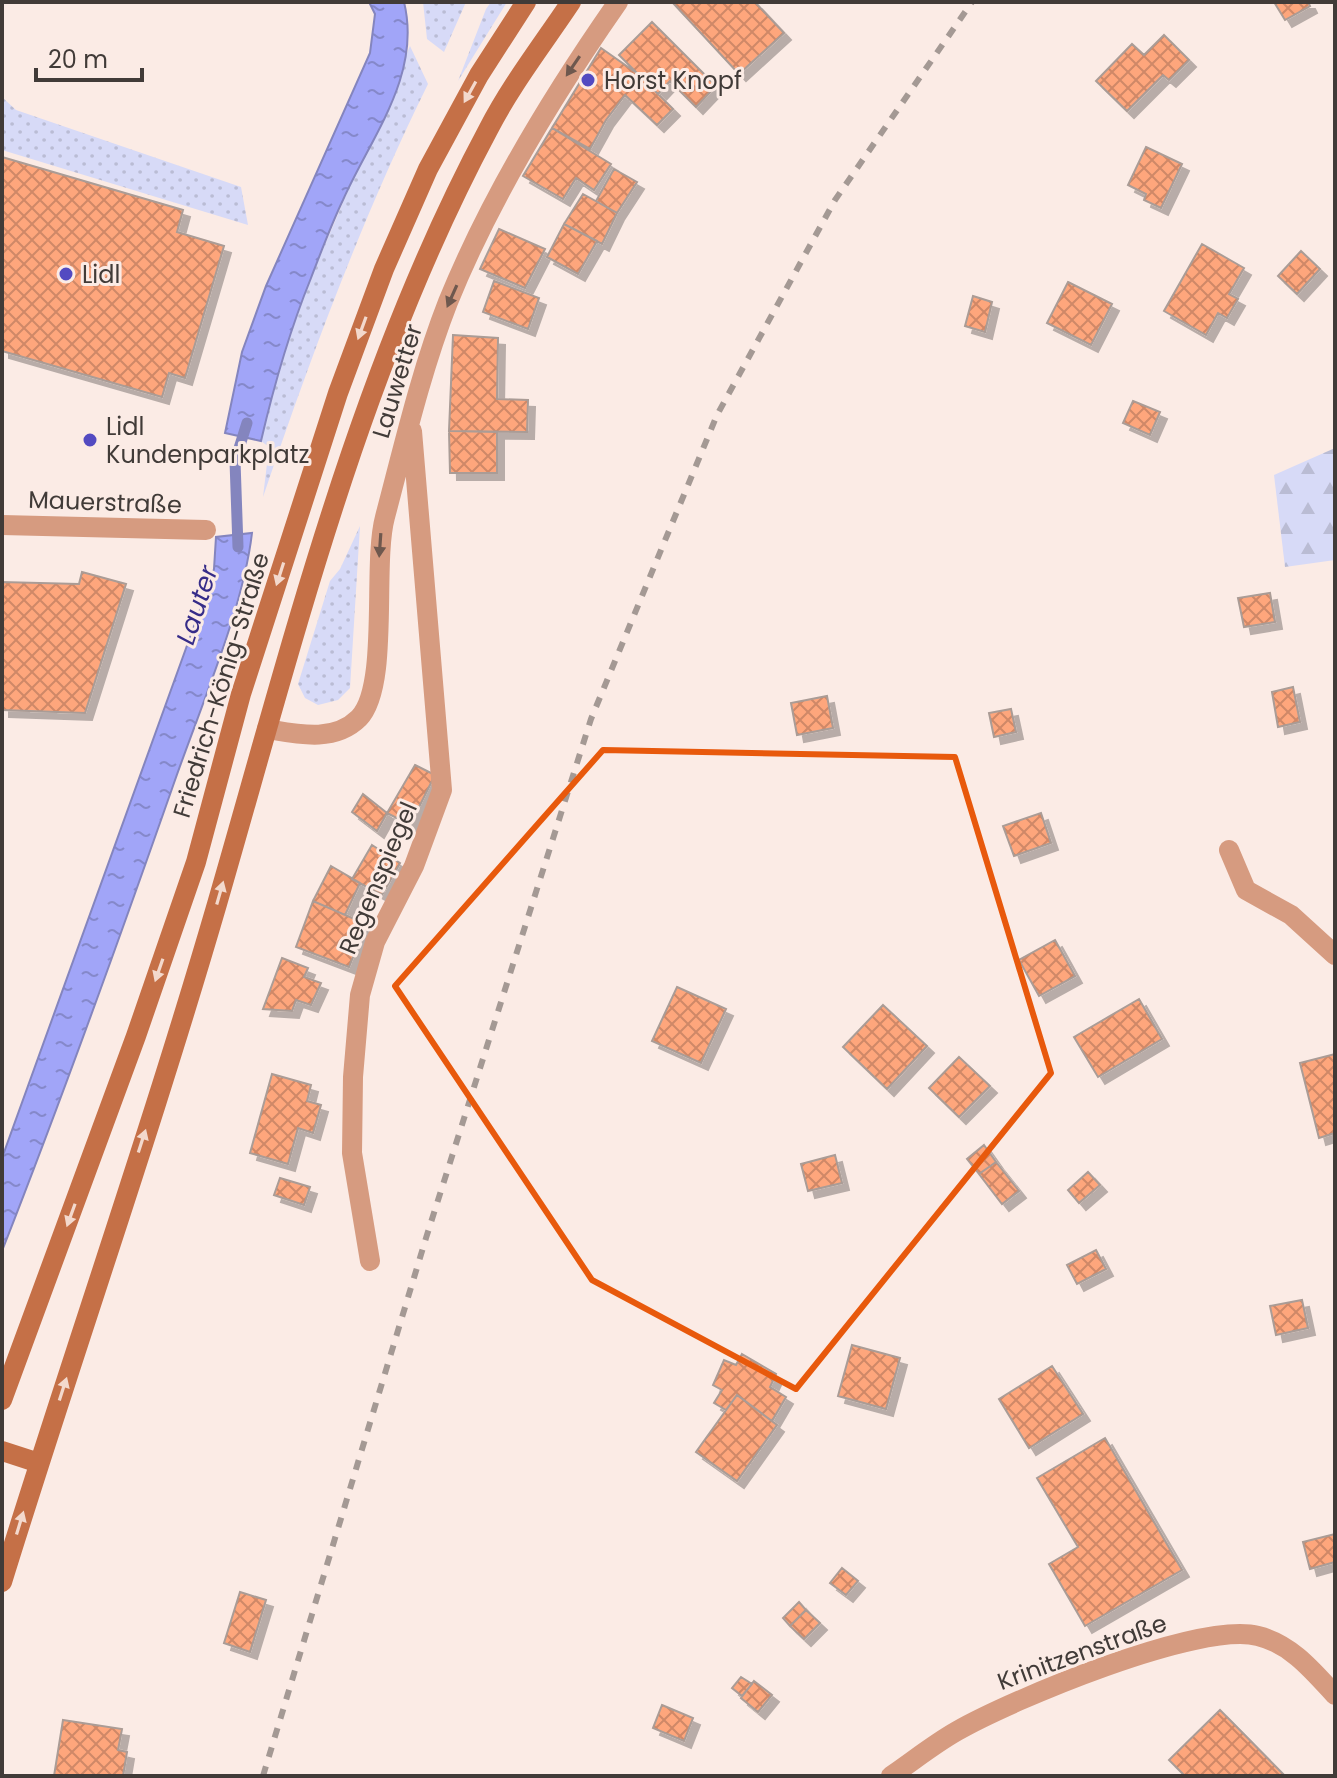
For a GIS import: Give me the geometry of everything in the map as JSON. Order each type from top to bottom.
[{"type":"main road","name":"Friedrich-König-Straße","points":[[2,1400],[136,1036],[196,862],[241,694],[338,393],[384,269],[428,169],[479,75],[526,2]]},
{"type":"main road","points":[[2,1582],[216,908],[267,729],[365,417],[415,280],[490,125],[571,2]]},
{"type":"main road","points":[[2,1451],[39,1463]]},
{"type":"street","name":"Lauwetter","points":[[267,729],[306,735],[334,733],[359,718],[373,694],[380,536],[411,419],[448,302],[502,190],[568,73],[618,2]]},
{"type":"street","name":"Regenspiegel","points":[[370,1261],[352,1153],[353,1077],[360,995],[375,942],[414,866],[442,790],[428,588],[411,419]]},
{"type":"street","name":"Mauerstraße","points":[[2,525],[206,530]]},
{"type":"street","points":[[1229,850],[1246,890],[1291,915],[1335,955]]},
{"type":"street","name":"Krinitzenstraße","points":[[891,1776],[978,1720],[1068,1679],[1195,1639],[1257,1635],[1298,1656],[1335,1695]]},
{"type":"highlighted area","points":[[603,750],[955,757],[1051,1073],[796,1389],[592,1280],[395,986]]},
{"type":"green space","points":[[423,2],[466,2],[444,52],[427,39]]},
{"type":"green space","points":[[491,2],[507,2],[458,81],[486,9]]},
{"type":"green space","points":[[410,46],[428,84],[381,185],[339,288],[263,497],[269,447],[261,441],[279,362],[309,282]]},
{"type":"green space","points":[[2,97],[16,110],[241,187],[248,225],[2,150]]},
{"type":"green space","points":[[1335,448],[1335,560],[1285,567],[1274,475]]},
{"type":"green space","points":[[360,526],[350,688],[338,700],[318,705],[305,698],[298,684],[330,581],[340,569]]},
{"type":"water","points":[[369,2],[404,2],[408,29],[400,80],[391,105],[339,209],[303,298],[261,441],[225,433],[242,352],[266,286],[370,53],[375,14]]},
{"type":"water","points":[[252,533],[240,594],[219,659],[90,1018],[2,1251],[2,1158],[202,604],[214,569],[216,537]]},
{"type":"building","points":[[672,2],[755,2],[784,33],[739,74]]},
{"type":"building","points":[[1274,2],[1308,2],[1310,6],[1285,20]]},
{"type":"building","points":[[652,22],[716,86],[696,107],[670,81],[658,94],[619,55]]},
{"type":"building","points":[[1164,35],[1189,60],[1169,80],[1163,75],[1127,111],[1096,81],[1132,44],[1144,55]]},
{"type":"building","points":[[601,48],[638,74],[673,109],[657,125],[625,95],[590,149],[552,128]]},
{"type":"building","points":[[552,128],[611,164],[594,190],[576,178],[563,199],[523,176]]},
{"type":"building","points":[[1146,147],[1182,164],[1161,208],[1144,200],[1146,194],[1128,185]]},
{"type":"building","points":[[2,157],[183,210],[177,232],[224,246],[185,378],[169,373],[162,397],[2,351]]},
{"type":"building","points":[[614,169],[637,182],[617,213],[596,201]]},
{"type":"building","points":[[583,194],[617,213],[602,244],[564,224]]},
{"type":"building","points":[[564,224],[597,241],[578,274],[547,257]]},
{"type":"building","points":[[499,229],[545,249],[525,288],[480,269]]},
{"type":"building","points":[[1202,244],[1244,268],[1229,294],[1238,299],[1227,318],[1218,313],[1206,335],[1164,311]]},
{"type":"building","points":[[1301,251],[1320,269],[1297,294],[1278,276]]},
{"type":"building","points":[[494,281],[539,298],[528,329],[483,312]]},
{"type":"building","points":[[1068,282],[1112,304],[1091,345],[1047,323]]},
{"type":"building","points":[[973,296],[992,302],[985,332],[965,326]]},
{"type":"building","points":[[453,335],[498,338],[497,399],[528,400],[527,432],[449,431]]},
{"type":"building","points":[[1133,401],[1160,412],[1150,435],[1123,423]]},
{"type":"building","points":[[449,431],[497,432],[497,473],[450,473]]},
{"type":"building","points":[[82,572],[126,584],[85,713],[2,710],[2,582],[79,584]]},
{"type":"building","points":[[1270,593],[1275,622],[1244,627],[1238,598]]},
{"type":"building","points":[[1293,687],[1300,722],[1278,727],[1272,692]]},
{"type":"building","points":[[827,696],[833,728],[797,735],[791,703]]},
{"type":"building","points":[[1011,709],[1016,732],[994,737],[989,713]]},
{"type":"building","points":[[415,765],[435,775],[410,825],[387,813]]},
{"type":"building","points":[[363,794],[387,813],[377,831],[352,812]]},
{"type":"building","points":[[1041,813],[1051,843],[1014,856],[1003,826]]},
{"type":"building","points":[[372,845],[400,863],[382,895],[352,879]]},
{"type":"building","points":[[331,866],[360,883],[345,915],[313,901]]},
{"type":"building","points":[[313,901],[366,924],[349,967],[296,947]]},
{"type":"building","points":[[1055,940],[1075,976],[1039,996],[1019,960]]},
{"type":"building","points":[[282,958],[308,968],[304,977],[321,983],[311,1005],[296,1000],[292,1011],[263,1009]]},
{"type":"building","points":[[677,987],[726,1009],[701,1063],[652,1041]]},
{"type":"building","points":[[1139,999],[1162,1039],[1098,1077],[1074,1037]]},
{"type":"building","points":[[883,1005],[927,1046],[887,1089],[843,1047]]},
{"type":"building","points":[[1335,1054],[1335,1133],[1319,1138],[1300,1063]]},
{"type":"building","points":[[959,1057],[990,1086],[959,1117],[929,1088]]},
{"type":"building","points":[[272,1074],[311,1085],[307,1101],[321,1105],[313,1133],[298,1128],[288,1164],[250,1153]]},
{"type":"building","points":[[984,1145],[996,1162],[979,1174],[967,1159]]},
{"type":"building","points":[[835,1155],[842,1183],[808,1191],[801,1164]]},
{"type":"building","points":[[996,1162],[1019,1191],[1002,1204],[979,1174]]},
{"type":"building","points":[[1088,1172],[1100,1185],[1079,1203],[1068,1190]]},
{"type":"building","points":[[280,1178],[310,1187],[304,1205],[274,1195]]},
{"type":"building","points":[[1096,1250],[1106,1269],[1077,1284],[1067,1265]]},
{"type":"building","points":[[1302,1300],[1308,1328],[1276,1335],[1270,1306]]},
{"type":"building","points":[[852,1345],[900,1358],[886,1409],[838,1396]]},
{"type":"building","points":[[742,1354],[776,1374],[770,1387],[786,1397],[772,1421],[737,1395],[726,1410],[714,1403],[722,1390],[713,1385],[724,1360],[736,1365]]},
{"type":"building","points":[[1052,1366],[1083,1414],[1029,1448],[999,1399]]},
{"type":"building","points":[[737,1395],[777,1425],[737,1481],[696,1452]]},
{"type":"building","points":[[1105,1438],[1182,1570],[1085,1626],[1049,1564],[1078,1547],[1037,1478]]},
{"type":"building","points":[[1335,1534],[1335,1562],[1310,1569],[1303,1542]]},
{"type":"building","points":[[842,1568],[858,1581],[846,1595],[830,1583]]},
{"type":"building","points":[[240,1592],[266,1600],[250,1652],[224,1643]]},
{"type":"building","points":[[799,1602],[806,1610],[790,1626],[783,1618]]},
{"type":"building","points":[[806,1610],[820,1623],[804,1639],[790,1626]]},
{"type":"building","points":[[741,1677],[752,1684],[742,1696],[732,1688]]},
{"type":"building","points":[[754,1681],[772,1695],[758,1712],[741,1698]]},
{"type":"building","points":[[662,1705],[693,1718],[684,1741],[653,1728]]},
{"type":"building","points":[[1220,1710],[1285,1776],[1185,1776],[1169,1760]]},
{"type":"building","points":[[63,1720],[122,1729],[118,1750],[127,1752],[123,1776],[54,1776]]},
{"type":"waterway","name":"Lauter","points":[[238,547],[235,461],[247,423]]},
{"type":"railway","points":[[263,1776],[426,1238],[591,719],[717,415],[835,200],[972,2]]},
{"type":"place","name":"Horst Knopf","points":[[588,80]]},
{"type":"place","name":"Lidl","points":[[66,274]]},
{"type":"place","name":"Lidl Kundenparkplatz","points":[[90,440]]}]
